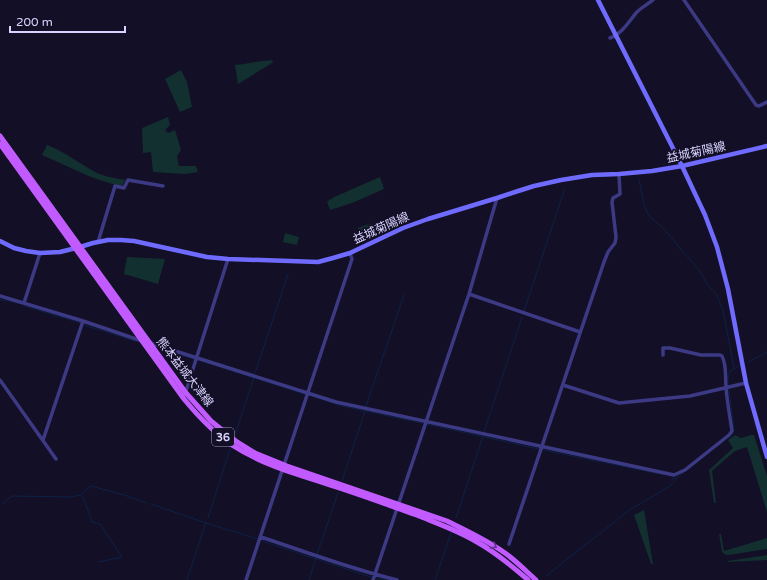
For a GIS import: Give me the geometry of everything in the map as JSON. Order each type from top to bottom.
[{"type":"main road","points":[[598,0],[706,215],[717,247],[728,289],[746,383],[767,457]]},
{"type":"main road","name":"熊本益城大津線","points":[[0,136],[142,341],[184,399],[207,424],[232,444],[254,457],[336,487],[447,521],[482,538],[506,554],[536,580]]},
{"type":"main road","name":"益城菊陽線","points":[[0,241],[14,248],[40,253],[54,253],[108,240],[121,240],[134,241],[207,257],[318,262],[350,253],[407,226],[515,192],[561,180],[592,175],[652,171],[682,166],[767,146]]},
{"type":"main road","name":"熊本益城大津線","points":[[1,148],[150,343],[186,393],[211,421],[237,442],[283,467]]},
{"type":"main road","name":"熊本益城大津線","points":[[397,506],[478,542],[504,560],[528,580]]},
{"type":"street","points":[[610,38],[616,36],[638,11],[653,0]]},
{"type":"street","points":[[684,0],[756,106],[767,102]]},
{"type":"street","points":[[510,544],[604,262],[608,252],[615,243],[616,237],[612,202],[613,198],[620,194],[619,174]]},
{"type":"street","points":[[98,242],[115,186],[124,188],[128,180],[163,186]]},
{"type":"street","points":[[372,580],[469,294],[497,198]]},
{"type":"street","points":[[24,302],[40,253]]},
{"type":"street","points":[[246,580],[352,259],[350,253]]},
{"type":"street","points":[[184,399],[228,259]]},
{"type":"street","points":[[469,294],[580,332]]},
{"type":"street","points":[[0,296],[24,302],[142,341],[309,392],[336,402],[674,475],[685,470],[732,431],[726,387],[726,374],[722,356],[701,355],[670,348],[663,348],[663,355]]},
{"type":"street","points":[[43,440],[83,321]]},
{"type":"street","points":[[0,380],[56,459]]},
{"type":"street","points":[[563,385],[619,403],[690,396],[746,383]]},
{"type":"street","points":[[260,537],[374,575],[397,580]]},
{"type":"green space","points":[[272,60],[272,63],[238,84],[235,65]]},
{"type":"green space","points":[[181,70],[187,82],[192,107],[180,112],[165,79]]},
{"type":"green space","points":[[168,117],[170,125],[165,130],[168,133],[175,130],[181,150],[177,156],[179,166],[196,166],[198,172],[185,174],[153,172],[151,152],[143,153],[142,128]]},
{"type":"green space","points":[[47,145],[97,173],[125,180],[122,186],[91,177],[42,155]]},
{"type":"green space","points":[[380,177],[384,189],[352,203],[330,210],[327,202],[330,200]]},
{"type":"green space","points":[[400,216],[403,222],[361,242],[358,228]]},
{"type":"green space","points":[[285,233],[299,237],[297,245],[283,242]]},
{"type":"green space","points":[[127,257],[165,259],[158,284],[124,274]]},
{"type":"green space","points":[[735,435],[741,438],[754,435],[767,476],[767,512],[747,447],[735,451],[712,471],[716,503],[714,503],[709,470],[733,448],[728,440]]},
{"type":"green space","points":[[644,510],[653,564],[651,564],[634,515]]},
{"type":"green space","points":[[719,534],[721,534],[724,551],[767,538],[767,549],[728,555],[724,554],[722,551]]},
{"type":"green space","points":[[767,555],[767,560],[728,562],[728,561]]},
{"type":"waterway","points":[[639,180],[644,204],[650,217],[665,230],[698,268],[707,284],[716,294],[723,310],[734,368]]},
{"type":"waterway","points":[[524,311],[565,188]]},
{"type":"waterway","points":[[255,373],[288,274]]},
{"type":"waterway","points":[[366,406],[404,295]]},
{"type":"waterway","points":[[0,300],[21,304]]},
{"type":"waterway","points":[[24,306],[81,323]]},
{"type":"waterway","points":[[484,432],[522,317]]},
{"type":"waterway","points":[[84,325],[135,341]]},
{"type":"waterway","points":[[159,349],[194,359]]},
{"type":"waterway","points":[[748,362],[767,352]]},
{"type":"waterway","points":[[198,360],[305,394]]},
{"type":"waterway","points":[[728,385],[730,371],[739,366]]},
{"type":"waterway","points":[[235,435],[254,377]]},
{"type":"waterway","points":[[729,389],[734,430]]},
{"type":"waterway","points":[[309,395],[342,406],[422,423]]},
{"type":"waterway","points":[[342,481],[365,411]]},
{"type":"waterway","points":[[426,424],[539,449]]},
{"type":"waterway","points":[[718,446],[733,433]]},
{"type":"waterway","points":[[456,518],[483,436]]},
{"type":"waterway","points":[[208,518],[230,449]]},
{"type":"waterway","points":[[543,450],[666,475]]},
{"type":"waterway","points":[[546,576],[628,511],[670,486],[684,472]]},
{"type":"waterway","points":[[672,479],[676,478]]},
{"type":"waterway","points":[[3,504],[13,496],[70,497],[81,495],[91,486],[147,503]]},
{"type":"waterway","points":[[317,554],[338,493]]},
{"type":"waterway","points":[[82,496],[92,522],[100,524],[122,557],[99,562]]},
{"type":"waterway","points":[[151,504],[258,539]]},
{"type":"waterway","points":[[187,580],[206,522]]},
{"type":"waterway","points":[[435,580],[451,533]]},
{"type":"waterway","points":[[262,541],[371,577]]},
{"type":"waterway","points":[[309,580],[316,558]]},
{"type":"waterway","points":[[376,578],[386,580]]}]
